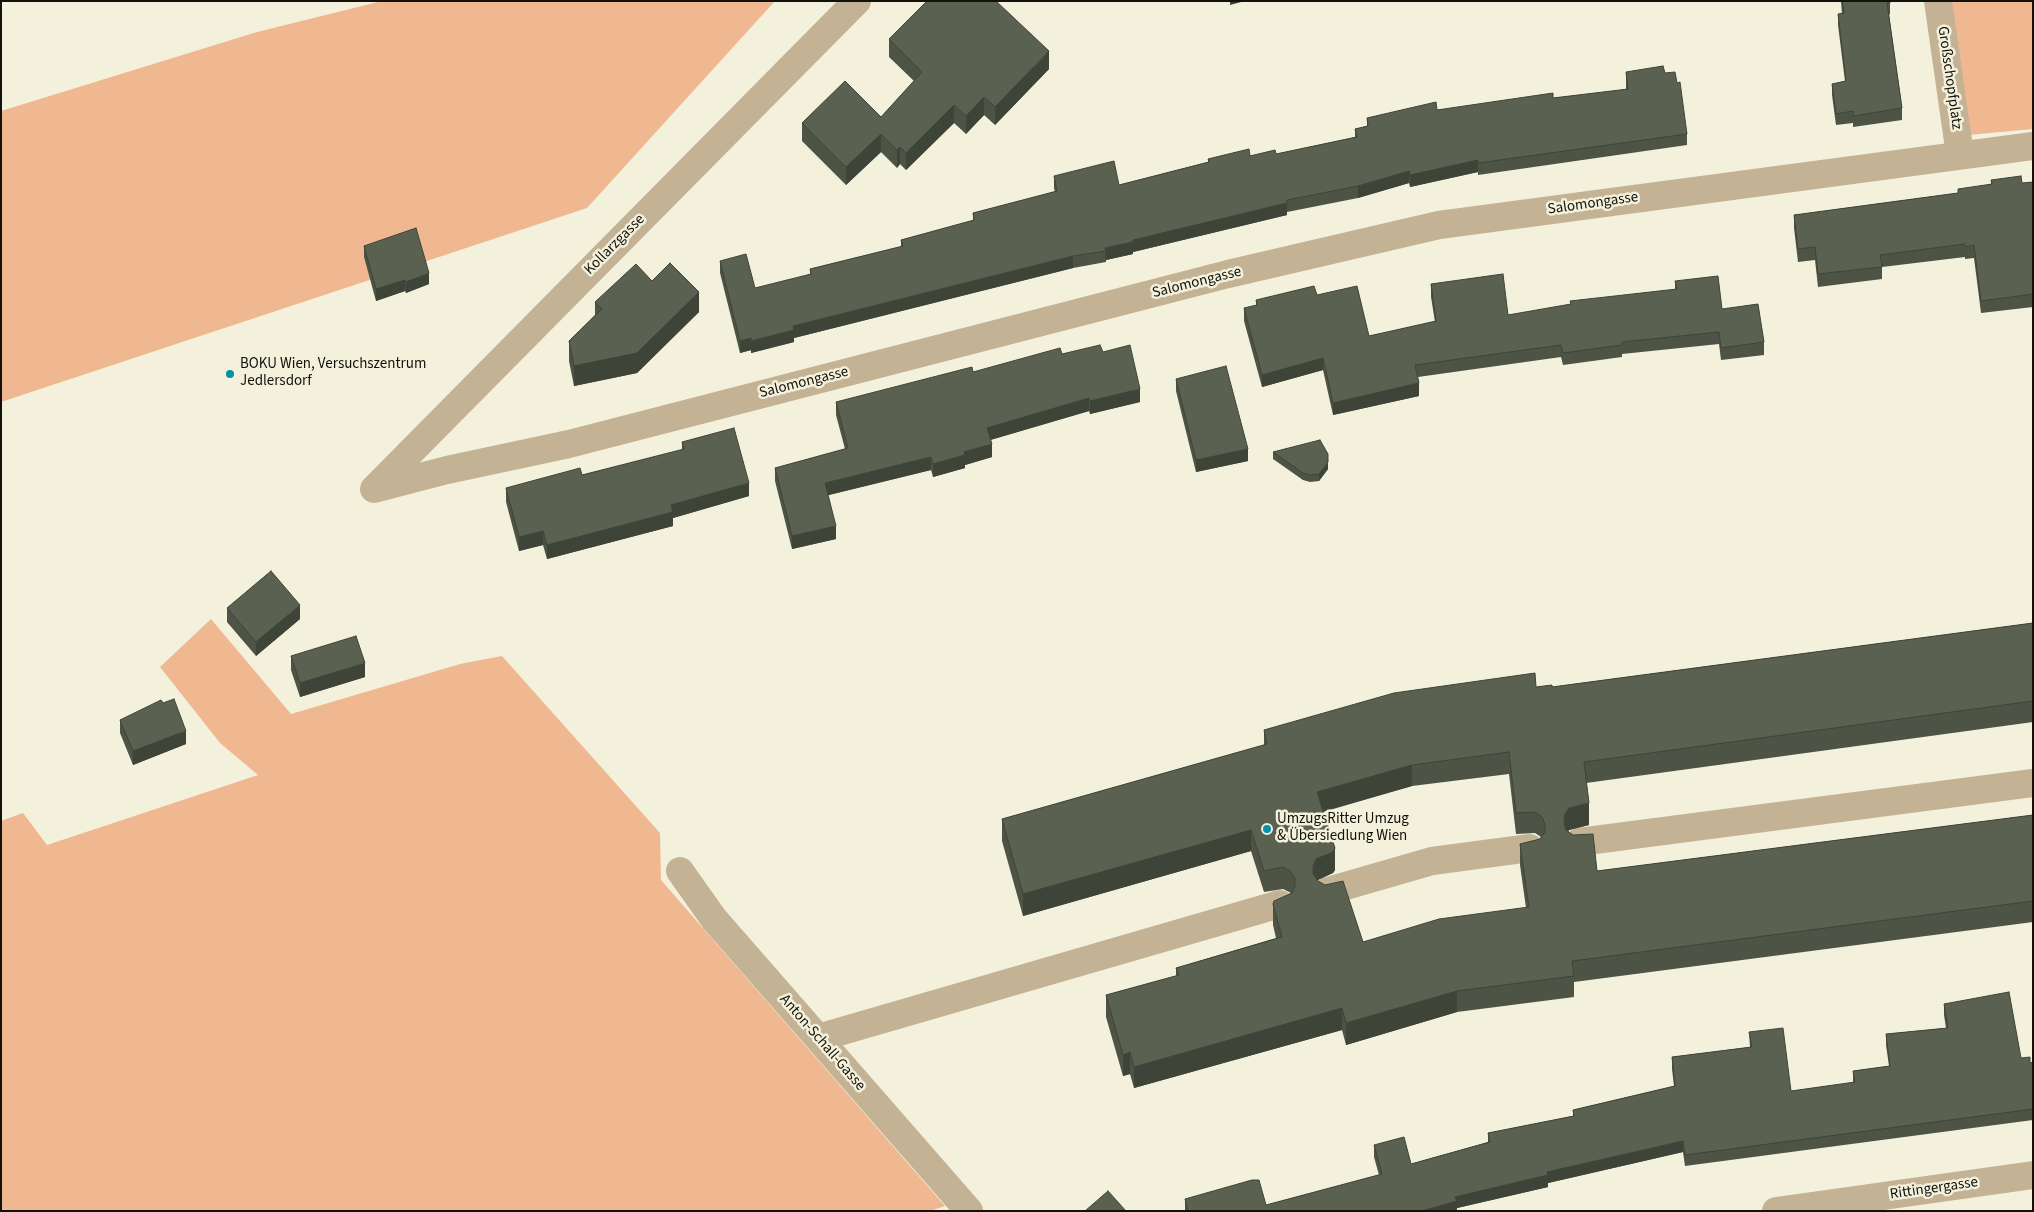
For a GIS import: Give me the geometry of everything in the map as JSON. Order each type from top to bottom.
[{"type":"street","name":"Kollarzgasse","points":[[374,489],[857,1]]},
{"type":"street","name":"Großschopfplatz","points":[[1938,1],[1960,155]]},
{"type":"street","name":"Salomongasse","points":[[374,489],[447,470],[569,444],[1228,274],[1439,225],[2033,146]]},
{"type":"street","points":[[1579,842],[2033,783]]},
{"type":"street","points":[[1328,891],[1432,861],[1530,848]]},
{"type":"street","name":"Anton-Schall-Gasse","points":[[680,871],[714,919],[969,1211]]},
{"type":"street","points":[[818,1038],[1280,904]]},
{"type":"street","name":"Rittingergasse","points":[[1776,1211],[2033,1175]]},
{"type":"shaded area","points":[[382,1],[775,1],[587,208],[1,402],[1,111],[257,32]]},
{"type":"shaded area","points":[[1948,1],[2033,1],[2033,129],[1969,135]]},
{"type":"shaded area","points":[[211,619],[291,714],[460,664],[502,656],[660,833],[661,880],[945,1206],[930,1211],[1,1211],[1,821],[23,813],[47,845],[258,775],[220,743],[160,667]]},
{"type":"building","points":[[927,1],[996,1],[1049,51],[995,107],[984,97],[966,116],[954,105],[906,153],[900,147],[897,150],[881,134],[846,167],[802,123],[845,81],[881,117],[922,72],[889,39]]},
{"type":"building","points":[[1842,1],[1890,1],[1890,3],[1887,3],[1902,108],[1853,116],[1853,111],[1836,114],[1832,84],[1846,81],[1838,14],[1844,13]]},
{"type":"building","points":[[1663,66],[1665,73],[1675,72],[1677,83],[1680,82],[1687,134],[1478,163],[1478,160],[1410,175],[1409,171],[1358,186],[1287,200],[1287,203],[1133,240],[1133,242],[1105,248],[1106,251],[1073,256],[793,326],[794,330],[751,341],[751,338],[740,341],[720,261],[746,254],[755,288],[811,274],[810,269],[903,246],[901,240],[974,220],[973,213],[1057,191],[1054,176],[1114,161],[1119,185],[1209,162],[1208,159],[1249,149],[1250,156],[1275,150],[1276,154],[1357,137],[1355,129],[1368,126],[1367,118],[1436,102],[1437,110],[1553,93],[1553,98],[1628,89],[1626,72]]},
{"type":"building","points":[[2021,176],[2022,183],[2033,182],[2033,294],[1981,301],[1974,245],[1965,247],[1965,244],[1880,255],[1882,267],[1818,274],[1815,247],[1798,249],[1794,215],[1958,193],[1958,189],[1992,184],[1991,180]]},
{"type":"building","points":[[416,228],[429,273],[406,282],[405,280],[376,289],[364,246]]},
{"type":"building","points":[[670,263],[699,292],[637,353],[574,366],[569,341],[602,309],[595,302],[636,264],[652,281]]},
{"type":"building","points":[[1503,274],[1508,315],[1571,304],[1570,301],[1677,289],[1675,281],[1718,276],[1722,309],[1758,304],[1764,342],[1721,348],[1719,332],[1622,342],[1622,345],[1563,353],[1561,345],[1415,365],[1419,383],[1333,403],[1323,358],[1262,375],[1244,308],[1257,305],[1256,300],[1314,286],[1317,295],[1357,286],[1369,336],[1436,321],[1431,284]]},
{"type":"building","points":[[1100,345],[1103,352],[1130,345],[1140,389],[1090,401],[1089,398],[987,428],[992,444],[964,452],[965,455],[933,464],[931,457],[825,483],[836,526],[792,536],[775,468],[848,448],[836,402],[972,367],[973,372],[1060,348],[1062,354]]},
{"type":"building","points":[[1226,366],[1248,449],[1196,460],[1176,379]]},
{"type":"building","points":[[734,428],[749,483],[671,505],[673,512],[547,545],[543,531],[519,537],[506,488],[580,468],[582,475],[684,449],[682,442]]},
{"type":"building","points":[[1320,440],[1328,454],[1328,462],[1319,474],[1310,475],[1303,473],[1273,452]]},
{"type":"building","points":[[271,571],[300,605],[256,642],[227,608]]},
{"type":"building","points":[[2033,623],[2033,701],[1584,762],[1589,803],[1569,808],[1565,814],[1564,822],[1566,830],[1573,835],[1593,834],[1597,871],[2033,815],[2033,901],[1572,961],[1574,976],[1457,991],[1346,1023],[1342,1008],[1134,1067],[1130,1052],[1123,1055],[1106,995],[1179,975],[1176,968],[1282,937],[1273,904],[1274,901],[1292,893],[1295,886],[1295,878],[1290,871],[1283,867],[1264,871],[1251,830],[1023,894],[1002,819],[1267,744],[1264,730],[1394,693],[1535,673],[1536,687],[1552,685],[1552,687]],"holes":[[[1509,752],[1516,813],[1535,812],[1542,817],[1545,824],[1545,832],[1540,839],[1520,844],[1529,907],[1439,919],[1363,942],[1343,881],[1325,885],[1318,881],[1313,874],[1313,866],[1316,859],[1333,852],[1335,848],[1317,792],[1412,765]]]},
{"type":"building","points":[[356,636],[365,663],[300,683],[291,656]]},
{"type":"building","points":[[174,699],[186,731],[133,751],[120,720],[161,700],[163,703]]},
{"type":"building","points":[[2009,992],[2021,1058],[2030,1057],[2030,1063],[2033,1062],[2033,1109],[1685,1155],[1683,1141],[1547,1172],[1548,1175],[1455,1197],[1457,1201],[1422,1211],[1188,1211],[1185,1199],[1252,1180],[1259,1180],[1266,1205],[1382,1174],[1374,1145],[1404,1137],[1411,1164],[1490,1142],[1488,1133],[1574,1116],[1573,1110],[1675,1086],[1672,1057],[1752,1047],[1749,1032],[1783,1028],[1791,1091],[1855,1082],[1853,1071],[1890,1066],[1886,1034],[1948,1028],[1944,1004]]},
{"type":"building","points":[[1108,1191],[1126,1211],[1085,1211]]},
{"type":"place","name":"BOKU Wien, Versuchszentrum Jedlersdorf","points":[[230,374]]},
{"type":"place","name":"UmzugsRitter Umzug & Übersiedlung Wien","points":[[1267,829]]}]
